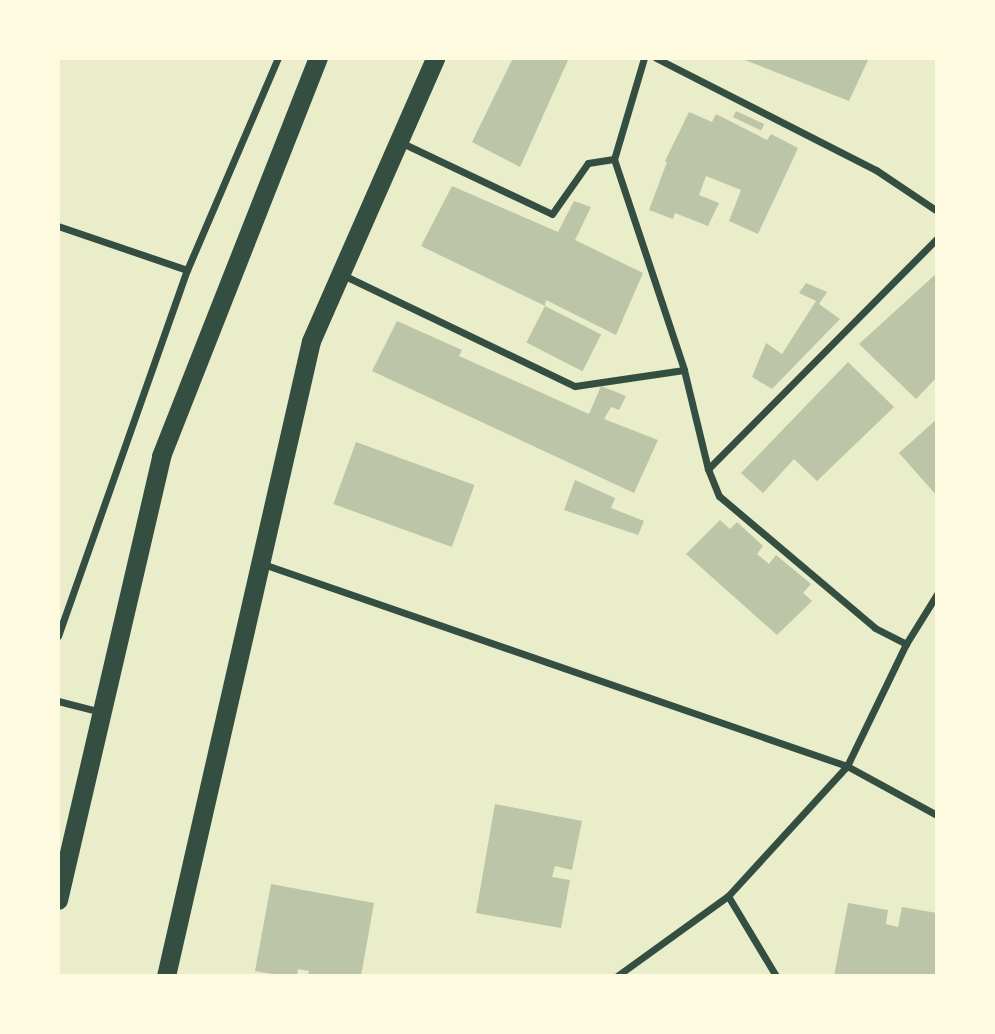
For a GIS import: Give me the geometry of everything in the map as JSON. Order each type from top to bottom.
[{"type":"highway","points":[[58,900],[161,456],[318,58]]},
{"type":"highway","points":[[166,976],[311,341],[435,58]]},
{"type":"street","points":[[58,636],[187,270],[278,58]]},
{"type":"street","points":[[644,58],[614,159],[684,370],[708,470],[719,496],[875,628],[906,643]]},
{"type":"street","points":[[656,58],[876,170],[937,211]]},
{"type":"street","points":[[400,142],[552,214],[588,163],[614,159]]},
{"type":"street","points":[[58,226],[187,270]]},
{"type":"street","points":[[708,470],[937,238]]},
{"type":"street","points":[[342,274],[575,386],[684,370]]},
{"type":"street","points":[[259,563],[847,766],[937,815]]},
{"type":"street","points":[[617,976],[728,896],[847,766],[906,643],[937,594]]},
{"type":"street","points":[[58,701],[103,713]]},
{"type":"street","points":[[728,896],[776,976]]},
{"type":"building","points":[[513,58],[569,58],[520,167],[472,142]]},
{"type":"building","points":[[740,58],[869,58],[849,101]]},
{"type":"building","points":[[736,111],[764,124],[761,130],[733,117]]},
{"type":"building","points":[[689,112],[712,122],[716,114],[767,140],[771,134],[798,148],[758,234],[729,221],[741,190],[706,176],[699,195],[719,203],[708,226],[675,213],[673,219],[649,210],[667,162],[665,161]]},
{"type":"building","points":[[452,186],[558,232],[574,201],[591,207],[575,240],[643,273],[616,335],[546,300],[545,306],[421,246]]},
{"type":"building","points":[[937,273],[937,377],[916,399],[859,344]]},
{"type":"building","points":[[806,283],[827,292],[819,304],[840,319],[772,389],[752,377],[766,343],[782,354],[816,301],[799,293]]},
{"type":"building","points":[[545,306],[601,335],[583,371],[526,343]]},
{"type":"building","points":[[397,321],[462,350],[459,356],[589,414],[601,386],[626,396],[619,410],[611,407],[604,419],[658,440],[634,493],[372,371]]},
{"type":"building","points":[[848,362],[894,407],[817,481],[794,459],[763,493],[741,473]]},
{"type":"building","points":[[937,419],[937,496],[899,453]]},
{"type":"building","points":[[356,442],[474,485],[452,547],[333,504]]},
{"type":"building","points":[[575,480],[615,498],[611,508],[644,521],[638,535],[564,510]]},
{"type":"building","points":[[720,520],[730,529],[737,522],[763,546],[757,554],[769,564],[776,555],[811,584],[803,593],[812,601],[777,635],[686,554]]},
{"type":"building","points":[[495,804],[582,821],[572,870],[555,866],[552,877],[570,880],[561,928],[476,913]]},
{"type":"building","points":[[271,884],[374,903],[361,976],[308,976],[309,971],[298,969],[297,976],[255,971]]},
{"type":"building","points":[[848,903],[888,910],[886,924],[898,927],[902,907],[937,913],[937,976],[834,976]]}]
